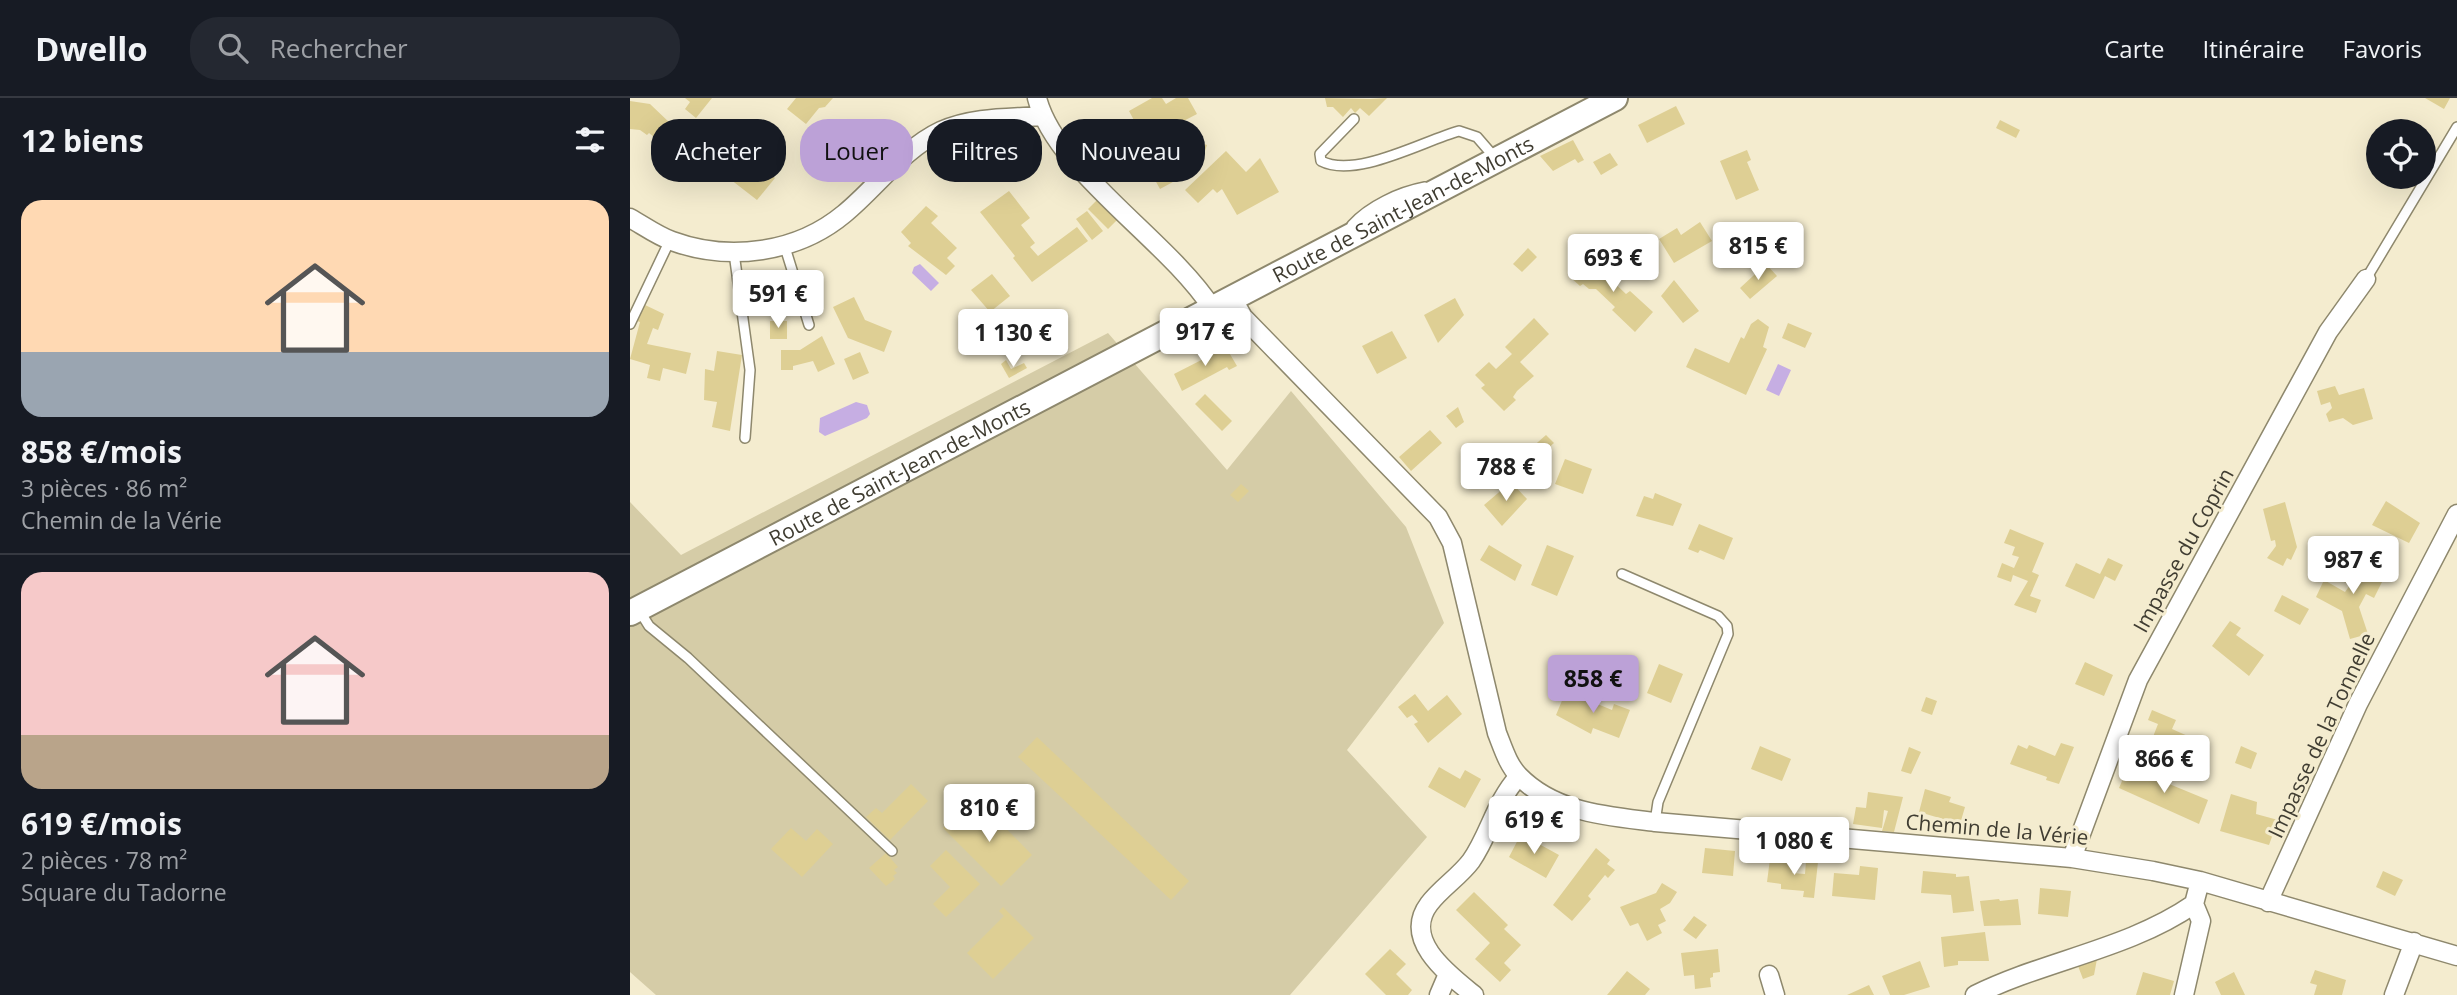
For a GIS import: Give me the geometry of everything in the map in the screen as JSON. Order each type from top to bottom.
[{"type":"main road","name":"Route de Saint-Jean-de-Monts","points":[[634,611],[1615,98]]},
{"type":"street","points":[[630,218],[670,240],[698,249],[734,253],[766,250],[807,237],[842,215],[908,153],[942,131],[1039,107]]},
{"type":"street","name":"Chemin de la Vérie","points":[[1039,107],[1070,157],[1188,274],[1243,317],[1438,517],[1452,543],[1496,733],[1509,763],[1519,776],[1566,806],[1605,816],[1655,822],[2072,858],[2200,881],[2457,956]]},
{"type":"street","name":"Impasse du Coprin","points":[[2072,858],[2138,680],[2328,332],[2366,279]]},
{"type":"street","name":"Impasse de la Tonnelle","points":[[2268,902],[2358,704],[2457,514]]},
{"type":"street","points":[[1474,995],[1448,974],[1429,952],[1421,934],[1421,918],[1429,903],[1471,860],[1490,819],[1519,776]]},
{"type":"street","points":[[2183,995],[2201,921],[2194,904],[2200,881]]},
{"type":"street","points":[[1975,995],[2004,981],[2164,925],[2194,904]]},
{"type":"street","points":[[2394,995],[2414,942]]},
{"type":"street","points":[[1439,995],[1448,974]]},
{"type":"street","points":[[1769,975],[1774,995]]},
{"type":"lane","points":[[1354,119],[1320,153],[1321,161],[1329,165],[1353,167],[1459,131],[1477,137],[1497,160]]},
{"type":"lane","points":[[2366,279],[2457,127]]},
{"type":"lane","points":[[630,324],[670,240]]},
{"type":"lane","points":[[784,244],[809,325]]},
{"type":"lane","points":[[734,253],[750,370],[745,438]]},
{"type":"lane","points":[[1622,574],[1718,616],[1727,626],[1728,640],[1658,802],[1655,822]]},
{"type":"lane","points":[[634,611],[688,658],[892,851]]},
{"type":"shaded area","points":[[920,264],[939,283],[931,291],[912,273],[914,267]]},
{"type":"shaded area","points":[[1108,333],[1227,470],[1291,391],[1406,527],[1444,623],[1347,750],[1427,837],[1290,995],[656,995],[630,972],[630,502],[681,555]]},
{"type":"shaded area","points":[[1778,364],[1791,370],[1779,396],[1766,390]]},
{"type":"shaded area","points":[[856,402],[867,405],[870,414],[867,418],[825,436],[819,432],[820,418]]},
{"type":"building","points":[[685,98],[712,98],[696,118],[685,109],[690,102]]},
{"type":"building","points":[[796,98],[833,98],[810,119],[800,119],[787,109]]},
{"type":"building","points":[[1152,98],[1162,98],[1166,104],[1176,98],[1188,98],[1197,114],[1187,119],[1133,119],[1129,111]]},
{"type":"building","points":[[1325,98],[1387,98],[1369,116],[1360,108],[1355,113],[1351,108],[1343,117],[1333,107],[1327,107]]},
{"type":"building","points":[[2425,98],[2450,98],[2444,109]]},
{"type":"building","points":[[630,101],[650,104],[666,119],[651,119],[651,135],[630,129]]},
{"type":"building","points":[[1676,106],[1685,124],[1647,143],[1638,125]]},
{"type":"building","points":[[2000,120],[2020,130],[2016,138],[1996,128]]},
{"type":"building","points":[[1573,140],[1584,160],[1578,163],[1575,159],[1553,171],[1540,156]]},
{"type":"building","points":[[1747,150],[1751,160],[1747,162],[1759,190],[1736,200],[1720,161]]},
{"type":"building","points":[[1226,151],[1246,172],[1260,158],[1279,192],[1237,215],[1222,189],[1217,193],[1213,189],[1198,203],[1185,190],[1193,182],[1205,182],[1205,171]]},
{"type":"building","points":[[1610,153],[1618,165],[1601,175],[1593,162]]},
{"type":"building","points":[[734,182],[772,182],[757,200]]},
{"type":"building","points":[[1156,182],[1173,182],[1160,189]]},
{"type":"building","points":[[1009,191],[1030,218],[1021,225],[1035,243],[1030,247],[1038,256],[1077,227],[1088,241],[1032,282],[980,212]]},
{"type":"building","points":[[1098,199],[1118,219],[1108,229],[1088,209]]},
{"type":"building","points":[[926,206],[938,216],[931,223],[957,248],[947,258],[955,266],[946,275],[908,246],[911,243],[901,232]]},
{"type":"building","points":[[1087,211],[1103,231],[1092,240],[1076,219]]},
{"type":"building","points":[[1700,222],[1712,241],[1674,263],[1659,239],[1677,228],[1681,235]]},
{"type":"building","points":[[1528,248],[1537,257],[1522,272],[1513,264]]},
{"type":"building","points":[[1593,256],[1611,273],[1607,276],[1626,294],[1630,291],[1653,312],[1635,332],[1612,310],[1615,307],[1596,289],[1589,289],[1583,284],[1580,286],[1571,278]]},
{"type":"building","points":[[1766,264],[1777,276],[1750,299],[1740,288]]},
{"type":"building","points":[[992,274],[1010,296],[990,312],[971,290]]},
{"type":"building","points":[[1674,280],[1699,311],[1683,323],[1661,296]]},
{"type":"building","points":[[854,297],[865,320],[892,331],[884,352],[848,338],[833,307]]},
{"type":"building","points":[[1455,298],[1464,315],[1438,343],[1424,315]]},
{"type":"building","points":[[645,305],[664,314],[658,330],[653,328],[647,344],[691,353],[686,374],[663,368],[660,381],[647,378],[650,365],[630,359],[640,322],[637,321]]},
{"type":"building","points":[[1534,318],[1549,334],[1520,362],[1534,376],[1517,391],[1513,397],[1516,400],[1504,411],[1481,388],[1485,385],[1475,375],[1489,362],[1496,369],[1512,354],[1505,347]]},
{"type":"building","points":[[1758,319],[1769,327],[1763,347],[1767,349],[1746,395],[1686,367],[1695,348],[1729,363],[1741,337],[1744,339],[1751,324]]},
{"type":"building","points":[[770,321],[787,321],[787,339],[770,339]]},
{"type":"building","points":[[1788,323],[1812,333],[1805,348],[1782,338]]},
{"type":"building","points":[[1392,331],[1407,358],[1377,374],[1362,346]]},
{"type":"building","points":[[822,336],[835,364],[818,372],[813,361],[793,366],[793,370],[781,370],[781,350],[800,350]]},
{"type":"building","points":[[1224,344],[1237,366],[1229,370],[1227,367],[1182,391],[1174,374],[1219,351],[1217,347]]},
{"type":"building","points":[[717,351],[742,355],[730,431],[712,427],[717,402],[704,400],[705,369],[714,371]]},
{"type":"building","points":[[860,352],[869,373],[853,380],[844,359]]},
{"type":"building","points":[[1006,360],[1011,369],[1024,363],[1027,368],[1009,378],[1001,364]]},
{"type":"building","points":[[2335,386],[2339,395],[2364,388],[2373,419],[2353,425],[2343,418],[2329,422],[2326,414],[2332,408],[2330,402],[2321,405],[2317,391]]},
{"type":"building","points":[[1205,394],[1232,421],[1222,431],[1195,404]]},
{"type":"building","points":[[1458,407],[1464,422],[1456,428],[1446,416]]},
{"type":"building","points":[[1430,430],[1442,443],[1411,471],[1399,457]]},
{"type":"building","points":[[1546,435],[1554,443],[1512,479],[1505,471]]},
{"type":"building","points":[[1565,459],[1592,469],[1583,494],[1555,484]]},
{"type":"building","points":[[1511,482],[1527,499],[1502,526],[1484,505]]},
{"type":"building","points":[[1241,484],[1249,491],[1238,502],[1230,495]]},
{"type":"building","points":[[1655,493],[1682,504],[1673,526],[1636,516],[1644,496],[1653,499]]},
{"type":"building","points":[[2386,501],[2420,523],[2409,543],[2372,525]]},
{"type":"building","points":[[2285,502],[2297,547],[2291,560],[2287,558],[2283,566],[2267,558],[2276,546],[2275,540],[2271,541],[2263,509]]},
{"type":"building","points":[[1699,524],[1733,538],[1724,560],[1700,550],[1698,553],[1688,549]]},
{"type":"building","points":[[2010,529],[2044,543],[2032,572],[2039,575],[2030,596],[2041,600],[2036,613],[2014,605],[2028,581],[2013,575],[2011,582],[1997,577],[2002,563],[2014,568],[2019,557],[2012,555],[2015,547],[2004,543]]},
{"type":"building","points":[[1489,545],[1522,565],[1515,581],[1480,560]]},
{"type":"building","points":[[1547,545],[1574,556],[1557,596],[1531,585]]},
{"type":"building","points":[[2108,558],[2123,565],[2115,581],[2105,576],[2094,599],[2065,586],[2076,563],[2100,574]]},
{"type":"building","points":[[2357,558],[2385,576],[2374,598],[2366,594],[2359,607],[2368,634],[2350,639],[2342,611],[2316,597],[2324,580],[2345,592],[2350,585],[2344,582]]},
{"type":"building","points":[[2282,595],[2309,609],[2300,625],[2274,611]]},
{"type":"building","points":[[2230,621],[2241,628],[2236,635],[2264,655],[2249,676],[2212,646]]},
{"type":"building","points":[[2085,662],[2113,675],[2104,696],[2075,684]]},
{"type":"building","points":[[1659,664],[1683,674],[1671,703],[1647,693]]},
{"type":"building","points":[[1566,691],[1612,710],[1614,704],[1630,710],[1619,738],[1593,728],[1591,734],[1556,715]]},
{"type":"building","points":[[1415,694],[1428,711],[1447,695],[1462,714],[1428,743],[1414,724],[1418,722],[1412,715],[1407,718],[1398,707]]},
{"type":"building","points":[[1926,697],[1937,701],[1932,715],[1921,711]]},
{"type":"building","points":[[2152,710],[2176,720],[2172,729],[2190,737],[2180,761],[2153,749],[2155,744],[2151,742],[2158,724],[2148,720]]},
{"type":"building","points":[[1037,737],[1189,881],[1171,900],[1018,757]]},
{"type":"building","points":[[2061,743],[2074,747],[2059,784],[2010,764],[2018,745],[2027,749],[2029,745],[2055,756]]},
{"type":"building","points":[[1760,746],[1791,759],[1782,781],[1751,769]]},
{"type":"building","points":[[2241,746],[2257,753],[2251,769],[2235,763]]},
{"type":"building","points":[[1909,747],[1921,752],[1911,774],[1901,771]]},
{"type":"building","points":[[1439,767],[1460,779],[1465,770],[1481,779],[1465,808],[1428,787]]},
{"type":"building","points":[[2128,767],[2208,800],[2199,824],[2119,788]]},
{"type":"building","points":[[911,784],[928,801],[890,840],[866,817],[876,808],[882,813]]},
{"type":"building","points":[[1925,789],[1951,797],[1949,802],[1965,807],[1960,824],[1919,812]]},
{"type":"building","points":[[1868,792],[1903,797],[1894,832],[1882,831],[1888,811],[1884,810],[1882,828],[1853,824],[1856,807],[1866,808]]},
{"type":"building","points":[[2231,794],[2257,802],[2256,814],[2278,820],[2269,845],[2220,831]]},
{"type":"building","points":[[964,807],[979,823],[990,812],[1032,855],[1001,886],[943,828]]},
{"type":"building","points":[[791,828],[806,841],[817,829],[833,844],[802,877],[771,849]]},
{"type":"building","points":[[1521,834],[1559,855],[1546,878],[1509,857]]},
{"type":"building","points":[[1596,848],[1610,860],[1607,864],[1615,870],[1608,878],[1605,875],[1588,896],[1591,899],[1572,921],[1553,905]]},
{"type":"building","points":[[1705,848],[1735,851],[1733,876],[1702,873]]},
{"type":"building","points":[[946,850],[980,884],[946,917],[933,904],[950,887],[930,866]]},
{"type":"building","points":[[886,853],[898,867],[894,870],[897,873],[893,876],[895,879],[886,886],[869,868]]},
{"type":"building","points":[[1770,859],[1793,862],[1792,873],[1805,874],[1806,861],[1818,862],[1814,898],[1803,897],[1804,891],[1781,889],[1781,884],[1767,882]]},
{"type":"building","points":[[1860,866],[1878,868],[1875,900],[1832,896],[1834,873],[1859,875]]},
{"type":"building","points":[[1923,871],[1956,874],[1956,877],[1969,876],[1974,911],[1953,913],[1951,895],[1921,893]]},
{"type":"building","points":[[2383,871],[2403,880],[2395,896],[2376,887]]},
{"type":"building","points":[[1662,883],[1677,892],[1670,903],[1660,909],[1666,921],[1658,925],[1662,933],[1647,941],[1638,923],[1630,926],[1620,907],[1656,893]]},
{"type":"building","points":[[2040,888],[2071,891],[2068,917],[2038,914]]},
{"type":"building","points":[[1474,892],[1508,925],[1504,929],[1521,945],[1504,963],[1511,970],[1500,982],[1475,959],[1490,943],[1456,910]]},
{"type":"building","points":[[2018,899],[2021,925],[1984,926],[1980,901]]},
{"type":"building","points":[[1003,907],[1034,938],[993,979],[967,953],[1004,916],[999,911]]},
{"type":"building","points":[[1694,916],[1707,925],[1696,939],[1683,930]]},
{"type":"building","points":[[1985,932],[1989,961],[1958,961],[1958,965],[1944,967],[1941,937]]},
{"type":"building","points":[[1390,949],[1406,964],[1396,974],[1412,990],[1408,995],[1386,995],[1365,974]]},
{"type":"building","points":[[1718,949],[1720,972],[1713,973],[1710,978],[1711,987],[1695,989],[1694,975],[1684,976],[1681,953]]},
{"type":"building","points":[[2097,959],[2094,975],[2083,979],[2078,966]]},
{"type":"building","points":[[1920,961],[1930,987],[1904,995],[1890,995],[1882,976]]},
{"type":"building","points":[[2315,970],[2346,980],[2342,995],[2314,995],[2317,985],[2310,983]]},
{"type":"building","points":[[1627,971],[1650,989],[1645,995],[1607,995]]},
{"type":"building","points":[[2143,972],[2174,981],[2170,995],[2136,995]]},
{"type":"building","points":[[2234,972],[2245,995],[2221,995],[2215,982]]},
{"type":"building","points":[[1869,985],[1874,995],[1847,995]]}]
